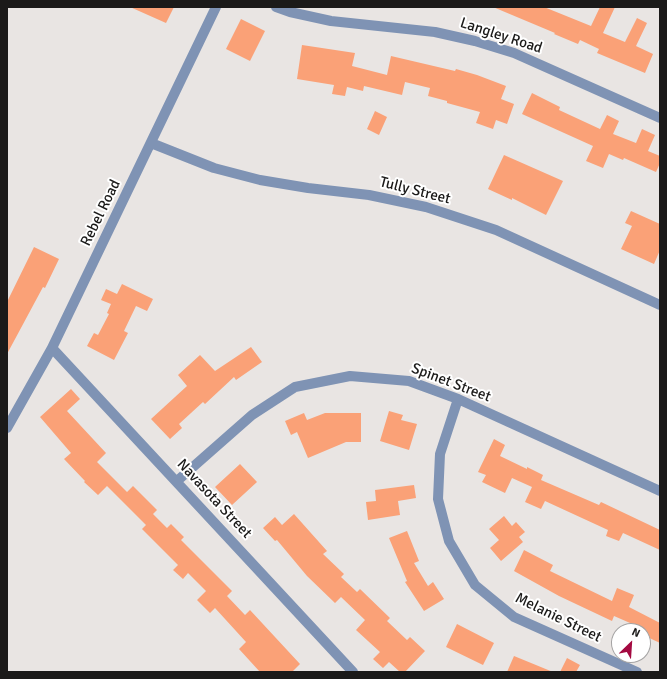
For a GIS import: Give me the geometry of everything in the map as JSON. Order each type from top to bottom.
[{"type":"street","name":"Rebel Road","points":[[7,428],[52,348],[216,7]]},
{"type":"street","name":"Langley Road","points":[[276,7],[290,12],[331,21],[435,32],[475,41],[514,53],[660,118]]},
{"type":"street","name":"Tully Street","points":[[151,143],[214,168],[260,180],[308,188],[369,195],[426,207],[496,230],[660,305]]},
{"type":"street","name":"Navasota Street","points":[[52,348],[178,481],[353,672]]},
{"type":"street","name":"Spinet Street","points":[[178,481],[252,415],[295,387],[350,376],[410,381],[458,399],[660,491]]},
{"type":"street","name":"Melanie Street","points":[[458,399],[440,454],[438,499],[449,541],[475,585],[514,616],[637,672]]},
{"type":"building","points":[[130,7],[174,7],[166,23]]},
{"type":"building","points":[[493,7],[544,7],[591,26],[600,7],[615,7],[603,33],[625,42],[637,18],[647,23],[636,46],[653,54],[645,73],[597,53],[599,49],[580,40],[578,44]]},
{"type":"building","points":[[241,19],[265,31],[250,61],[226,49]]},
{"type":"building","points":[[302,45],[355,53],[352,66],[387,75],[391,56],[455,71],[456,69],[506,86],[501,99],[514,104],[507,124],[496,120],[493,129],[476,123],[480,112],[428,96],[430,88],[405,82],[402,95],[364,86],[363,91],[347,87],[345,96],[332,94],[334,85],[297,79]]},
{"type":"building","points":[[532,93],[560,107],[559,110],[600,129],[607,115],[619,121],[613,134],[636,143],[642,129],[655,135],[648,151],[660,156],[660,163],[656,172],[624,158],[623,160],[609,154],[603,168],[586,161],[593,146],[522,114]]},
{"type":"building","points":[[375,111],[387,117],[379,135],[367,129]]},
{"type":"building","points":[[504,155],[563,181],[546,215],[512,198],[512,200],[488,189]]},
{"type":"building","points":[[631,211],[660,224],[660,250],[654,264],[621,249],[632,226],[625,223]]},
{"type":"building","points":[[34,247],[59,259],[45,288],[43,287],[7,354],[7,302]]},
{"type":"building","points":[[122,284],[153,299],[147,311],[136,306],[124,331],[128,333],[114,360],[87,346],[94,333],[98,335],[109,314],[107,313],[111,304],[101,300],[106,289],[117,294]]},
{"type":"building","points":[[251,347],[262,362],[236,380],[234,377],[205,404],[203,402],[179,424],[182,428],[170,439],[151,419],[187,386],[178,375],[200,355],[215,371]]},
{"type":"building","points":[[71,389],[80,399],[67,411],[106,453],[97,462],[127,492],[133,486],[157,510],[153,514],[167,528],[171,524],[184,537],[181,540],[232,591],[227,596],[245,615],[250,610],[300,664],[292,672],[260,672],[239,649],[246,642],[215,608],[210,613],[197,600],[206,591],[188,573],[183,579],[173,570],[178,565],[142,529],[146,525],[107,486],[98,495],[84,482],[85,481],[64,459],[71,453],[40,417]]},
{"type":"building","points":[[389,411],[403,415],[401,420],[417,424],[409,450],[380,441]]},
{"type":"building","points":[[304,413],[307,420],[325,413],[361,413],[361,442],[346,442],[308,458],[297,432],[291,435],[285,421]]},
{"type":"building","points":[[494,439],[505,445],[500,456],[543,475],[541,480],[599,505],[601,502],[660,530],[660,550],[623,533],[619,541],[606,536],[608,530],[545,501],[541,509],[525,502],[532,487],[512,478],[505,493],[482,482],[486,475],[478,472]]},
{"type":"building","points":[[240,464],[257,482],[232,505],[215,487]]},
{"type":"building","points":[[414,485],[416,498],[398,501],[400,515],[368,520],[366,502],[376,501],[375,490]]},
{"type":"building","points":[[294,514],[327,551],[323,554],[344,574],[341,577],[357,592],[360,589],[390,618],[387,621],[407,640],[410,637],[425,651],[405,672],[400,672],[389,662],[383,668],[373,659],[380,652],[356,630],[365,620],[341,597],[335,603],[307,576],[277,540],[275,541],[263,528],[275,517],[282,525]]},
{"type":"building","points":[[504,516],[512,526],[516,522],[525,532],[519,537],[523,542],[501,561],[490,548],[499,540],[489,529]]},
{"type":"building","points":[[407,531],[419,561],[414,563],[428,586],[433,582],[444,599],[424,611],[405,582],[407,581],[389,538]]},
{"type":"building","points":[[524,550],[553,565],[550,571],[612,601],[617,588],[634,595],[629,607],[660,623],[660,643],[651,639],[651,623],[630,623],[614,616],[612,621],[559,596],[514,571]]},
{"type":"building","points":[[457,624],[494,643],[483,665],[446,647]]},
{"type":"building","points":[[514,656],[553,672],[507,672]]},
{"type":"building","points":[[567,658],[580,665],[576,672],[560,672]]}]
